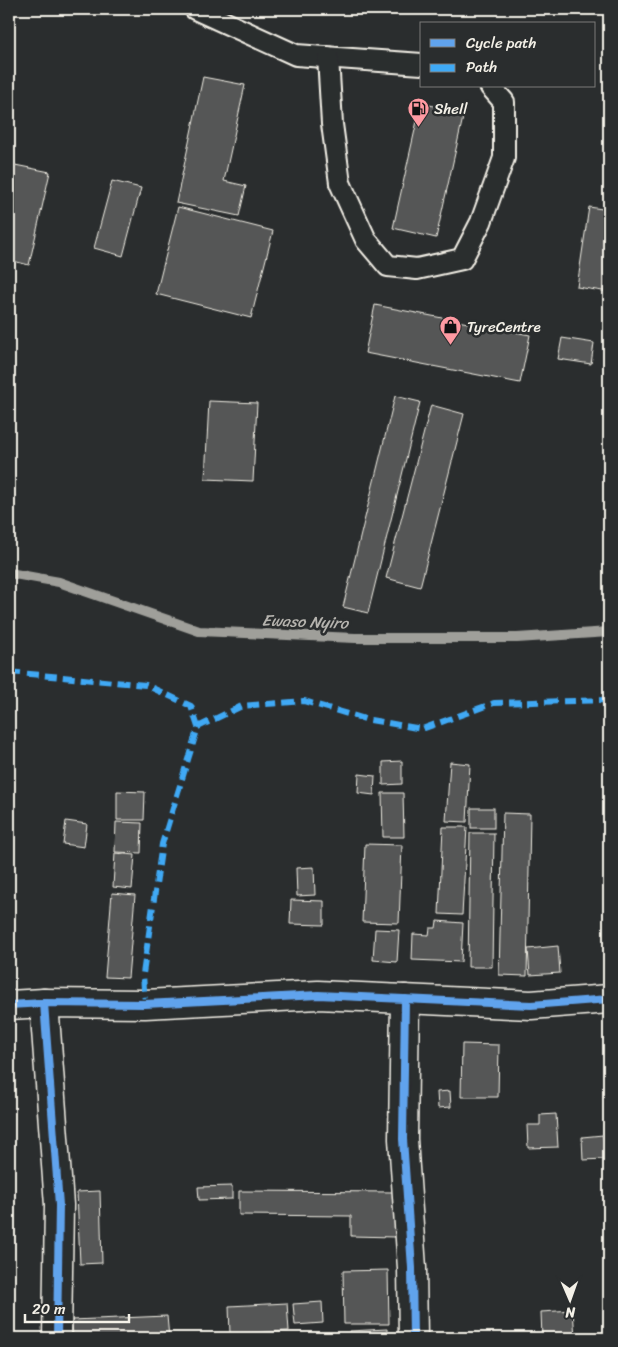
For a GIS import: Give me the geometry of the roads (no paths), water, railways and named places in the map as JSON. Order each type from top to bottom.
[{"type":"street","points":[[9,1005],[44,1003],[145,1004],[318,995],[531,1005],[609,999]]},
{"type":"street","points":[[405,999],[402,1139],[412,1268],[413,1338]]},
{"type":"street","points":[[44,1003],[59,1205],[57,1338]]},
{"type":"lane","points":[[195,9],[296,55],[420,64]]},
{"type":"lane","points":[[328,57],[332,124],[340,182],[366,240],[388,266],[417,269],[462,258],[481,222],[504,158],[504,102],[492,88]]},
{"type":"waterway","name":"Ewaso Nyiro","points":[[9,573],[59,582],[199,631],[355,638],[517,638],[609,632]]},
{"type":"place","name":"Shell","points":[[418,128]]},
{"type":"place","name":"TyreCentre","points":[[451,346]]}]
